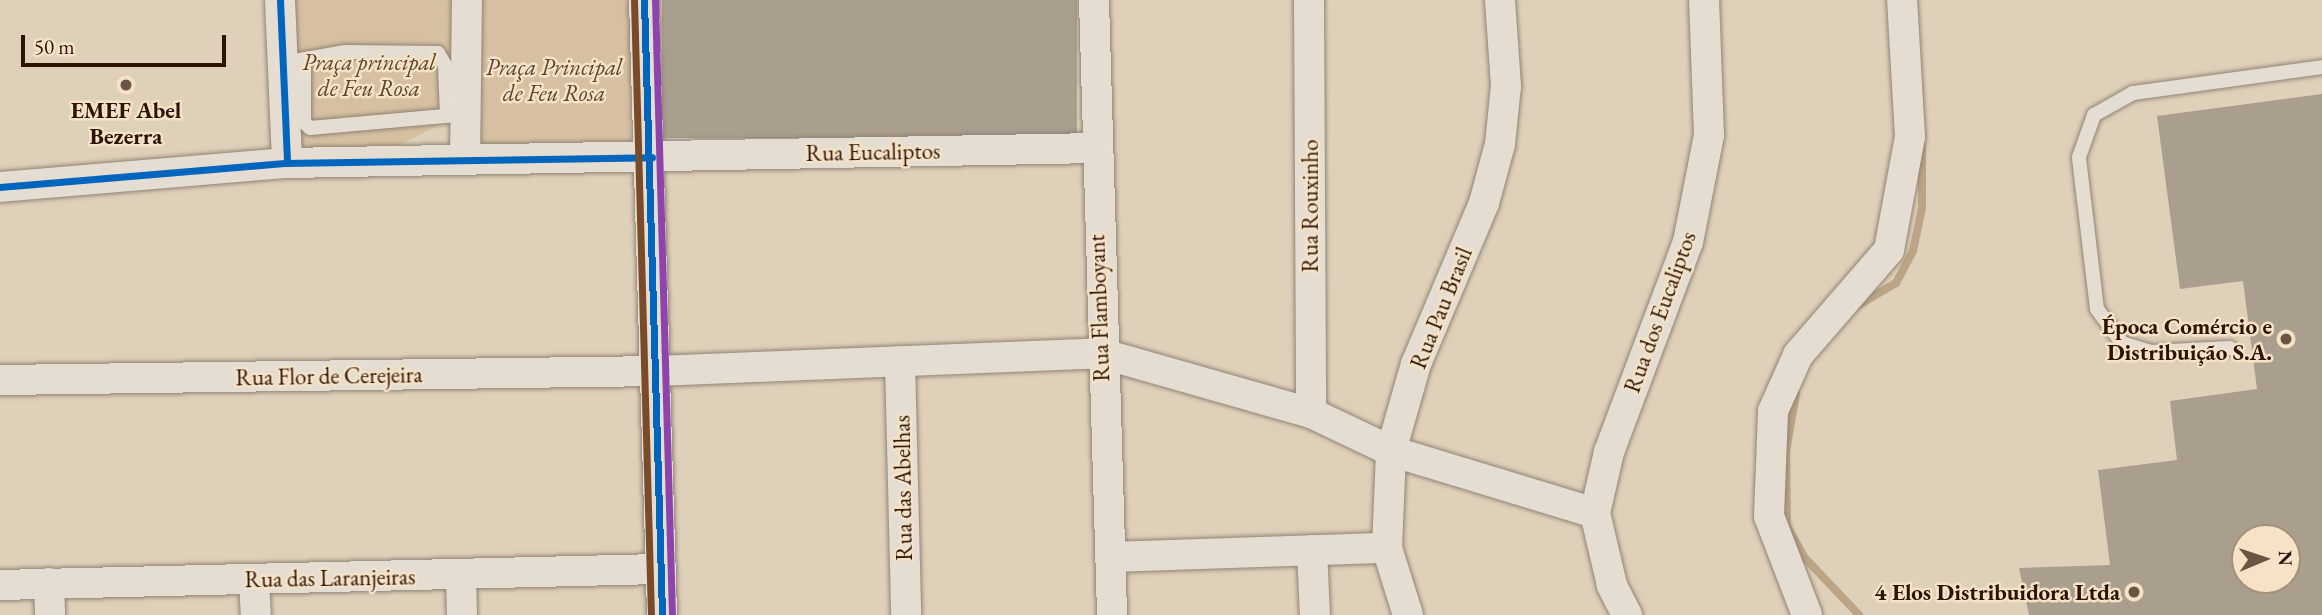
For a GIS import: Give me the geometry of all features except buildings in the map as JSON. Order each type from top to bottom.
[{"type":"street","points":[[280,0],[294,61],[287,163]]},
{"type":"street","points":[[465,160],[457,115],[467,0]]},
{"type":"street","points":[[644,0],[652,157],[662,615]]},
{"type":"street","name":"Rua Flamboyant","points":[[1094,0],[1094,148],[1112,615]]},
{"type":"street","name":"Rua Rouxinho","points":[[1309,0],[1311,413]]},
{"type":"street","name":"Rua Pau Brasil","points":[[1408,615],[1387,548],[1391,451],[1416,364],[1484,203],[1500,144],[1506,86],[1500,0]]},
{"type":"street","name":"Rua dos Eucaliptos","points":[[1627,615],[1612,585],[1595,513],[1609,452],[1688,242],[1709,135],[1704,0]]},
{"type":"street","points":[[1807,615],[1769,516],[1773,411],[1798,355],[1889,250],[1910,137],[1902,0]]},
{"type":"street","name":"Rua Eucaliptos","points":[[0,187],[287,163],[1094,148]]},
{"type":"street","name":"Rua Flor de Cerejeira","points":[[0,380],[658,371],[1100,353],[1311,413],[1391,451],[1595,513]]},
{"type":"street","name":"Rua das Abelhas","points":[[901,361],[906,615]]},
{"type":"street","points":[[1111,557],[1387,548]]},
{"type":"street","points":[[1312,550],[1315,615]]},
{"type":"street","name":"Rua das Laranjeiras","points":[[0,586],[660,569]]},
{"type":"street","points":[[461,575],[462,615]]},
{"type":"street","points":[[254,580],[256,615]]},
{"type":"street","points":[[49,583],[50,615]]},
{"type":"lane","points":[[345,52],[438,53],[445,65],[457,115],[310,128],[303,112],[294,61],[345,52]]},
{"type":"lane","points":[[2230,348],[2151,352],[2122,343],[2097,309],[2078,157],[2094,115],[2133,93],[2322,67]]},
{"type":"green space","name":"Praça principal de Feu Rosa","points":[[289,0],[460,0],[453,95],[437,126],[391,149],[294,152]]},
{"type":"green space","name":"Praça Principal de Feu Rosa","points":[[474,0],[630,0],[630,160],[474,160]]},
{"type":"waterway","points":[[1852,309],[1896,283],[1913,251],[1922,208],[1922,146]]},
{"type":"waterway","points":[[1796,394],[1786,451],[1787,526],[1805,558],[1859,615]]},
{"type":"transit line","points":[[280,0],[287,163]]},
{"type":"transit line","points":[[634,0],[651,615]]},
{"type":"transit line","points":[[644,0],[662,615]]},
{"type":"transit line","points":[[655,0],[672,615]]},
{"type":"transit line","points":[[0,187],[287,163],[652,157]]},
{"type":"place","name":"EMEF Abel Bezerra","points":[[126,85]]},
{"type":"place","name":"Época Comércio e Distribuição S.A.","points":[[2286,339]]},
{"type":"place","name":"4 Elos Distribuidora Ltda","points":[[2134,592]]}]
